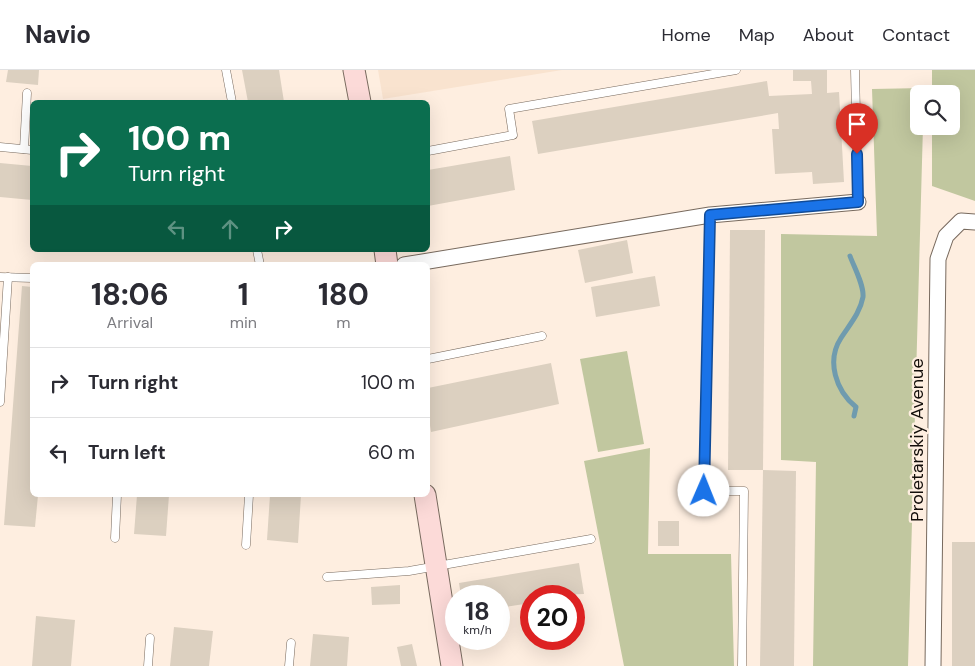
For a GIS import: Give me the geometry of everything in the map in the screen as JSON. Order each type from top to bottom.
[{"type":"street","points":[[354,70],[360,100]]},
{"type":"street","points":[[422,262],[710,215],[858,202]]},
{"type":"street","name":"Proletarskiy Avenue","points":[[933,666],[938,259],[946,236],[968,222]]},
{"type":"street","points":[[425,497],[452,666]]},
{"type":"lane","points":[[226,70],[232,100]]},
{"type":"lane","points":[[430,151],[513,135],[509,109],[736,70]]},
{"type":"lane","points":[[855,70],[858,202]]},
{"type":"lane","points":[[0,147],[28,150],[27,93]]},
{"type":"lane","points":[[710,215],[704,491],[744,491],[742,666]]},
{"type":"lane","points":[[0,402],[4,277],[30,278]]},
{"type":"lane","points":[[430,359],[542,336]]},
{"type":"lane","points":[[115,538],[117,497]]},
{"type":"lane","points":[[246,544],[249,497]]},
{"type":"lane","points":[[327,577],[436,567],[591,539]]},
{"type":"lane","points":[[148,666],[150,638]]},
{"type":"lane","points":[[289,666],[291,643]]},
{"type":"shaded area","points":[[378,70],[562,70],[383,99]]},
{"type":"green space","points":[[932,70],[975,70],[975,201],[932,186],[932,135],[960,135],[960,85],[932,85]]},
{"type":"green space","points":[[910,88],[910,135],[923,135],[908,666],[813,666],[816,462],[781,460],[781,234],[877,236],[872,89]]},
{"type":"green space","points":[[627,351],[644,444],[598,452],[580,359]]},
{"type":"green space","points":[[650,448],[648,554],[731,554],[734,666],[624,666],[584,461]]},
{"type":"building","points":[[8,70],[39,70],[38,85],[6,82]]},
{"type":"building","points":[[242,70],[279,70],[284,100],[248,100]]},
{"type":"building","points":[[793,70],[827,70],[827,93],[839,92],[844,182],[813,184],[812,172],[775,174],[772,129],[779,129],[778,113],[538,154],[532,121],[767,81],[769,96],[812,94],[811,81],[793,81]]},
{"type":"building","points":[[510,156],[515,190],[430,206],[430,170]]},
{"type":"building","points":[[0,163],[30,166],[30,200],[0,197]]},
{"type":"building","points":[[730,230],[765,230],[763,470],[728,470]]},
{"type":"building","points":[[627,240],[633,273],[585,283],[578,250]]},
{"type":"building","points":[[655,276],[660,306],[596,317],[591,287]]},
{"type":"building","points":[[22,286],[30,287],[30,497],[38,497],[35,527],[4,525]]},
{"type":"building","points":[[551,363],[559,404],[431,432],[430,388]]},
{"type":"building","points":[[763,470],[796,471],[794,666],[760,666]]},
{"type":"building","points":[[137,497],[169,497],[166,536],[134,534]]},
{"type":"building","points":[[270,497],[301,497],[298,543],[267,540]]},
{"type":"building","points":[[658,521],[679,521],[679,546],[658,546]]},
{"type":"building","points":[[952,542],[975,542],[975,666],[952,666]]},
{"type":"building","points":[[579,563],[583,585],[520,585],[520,605],[510,606],[510,585],[459,585],[459,583]]},
{"type":"building","points":[[400,585],[400,604],[372,605],[371,587]]},
{"type":"building","points":[[36,616],[75,620],[71,666],[32,666]]},
{"type":"building","points":[[174,627],[213,631],[209,666],[170,666]]},
{"type":"building","points":[[313,634],[349,637],[347,666],[310,666]]},
{"type":"building","points":[[412,644],[417,666],[401,666],[397,647]]},
{"type":"waterway","points":[[850,256],[860,282],[863,297],[857,313],[837,347],[834,356],[834,366],[835,375],[843,393],[856,407],[854,416]]},
{"type":"route","points":[[704,491],[710,215],[858,202],[857,154]]}]
